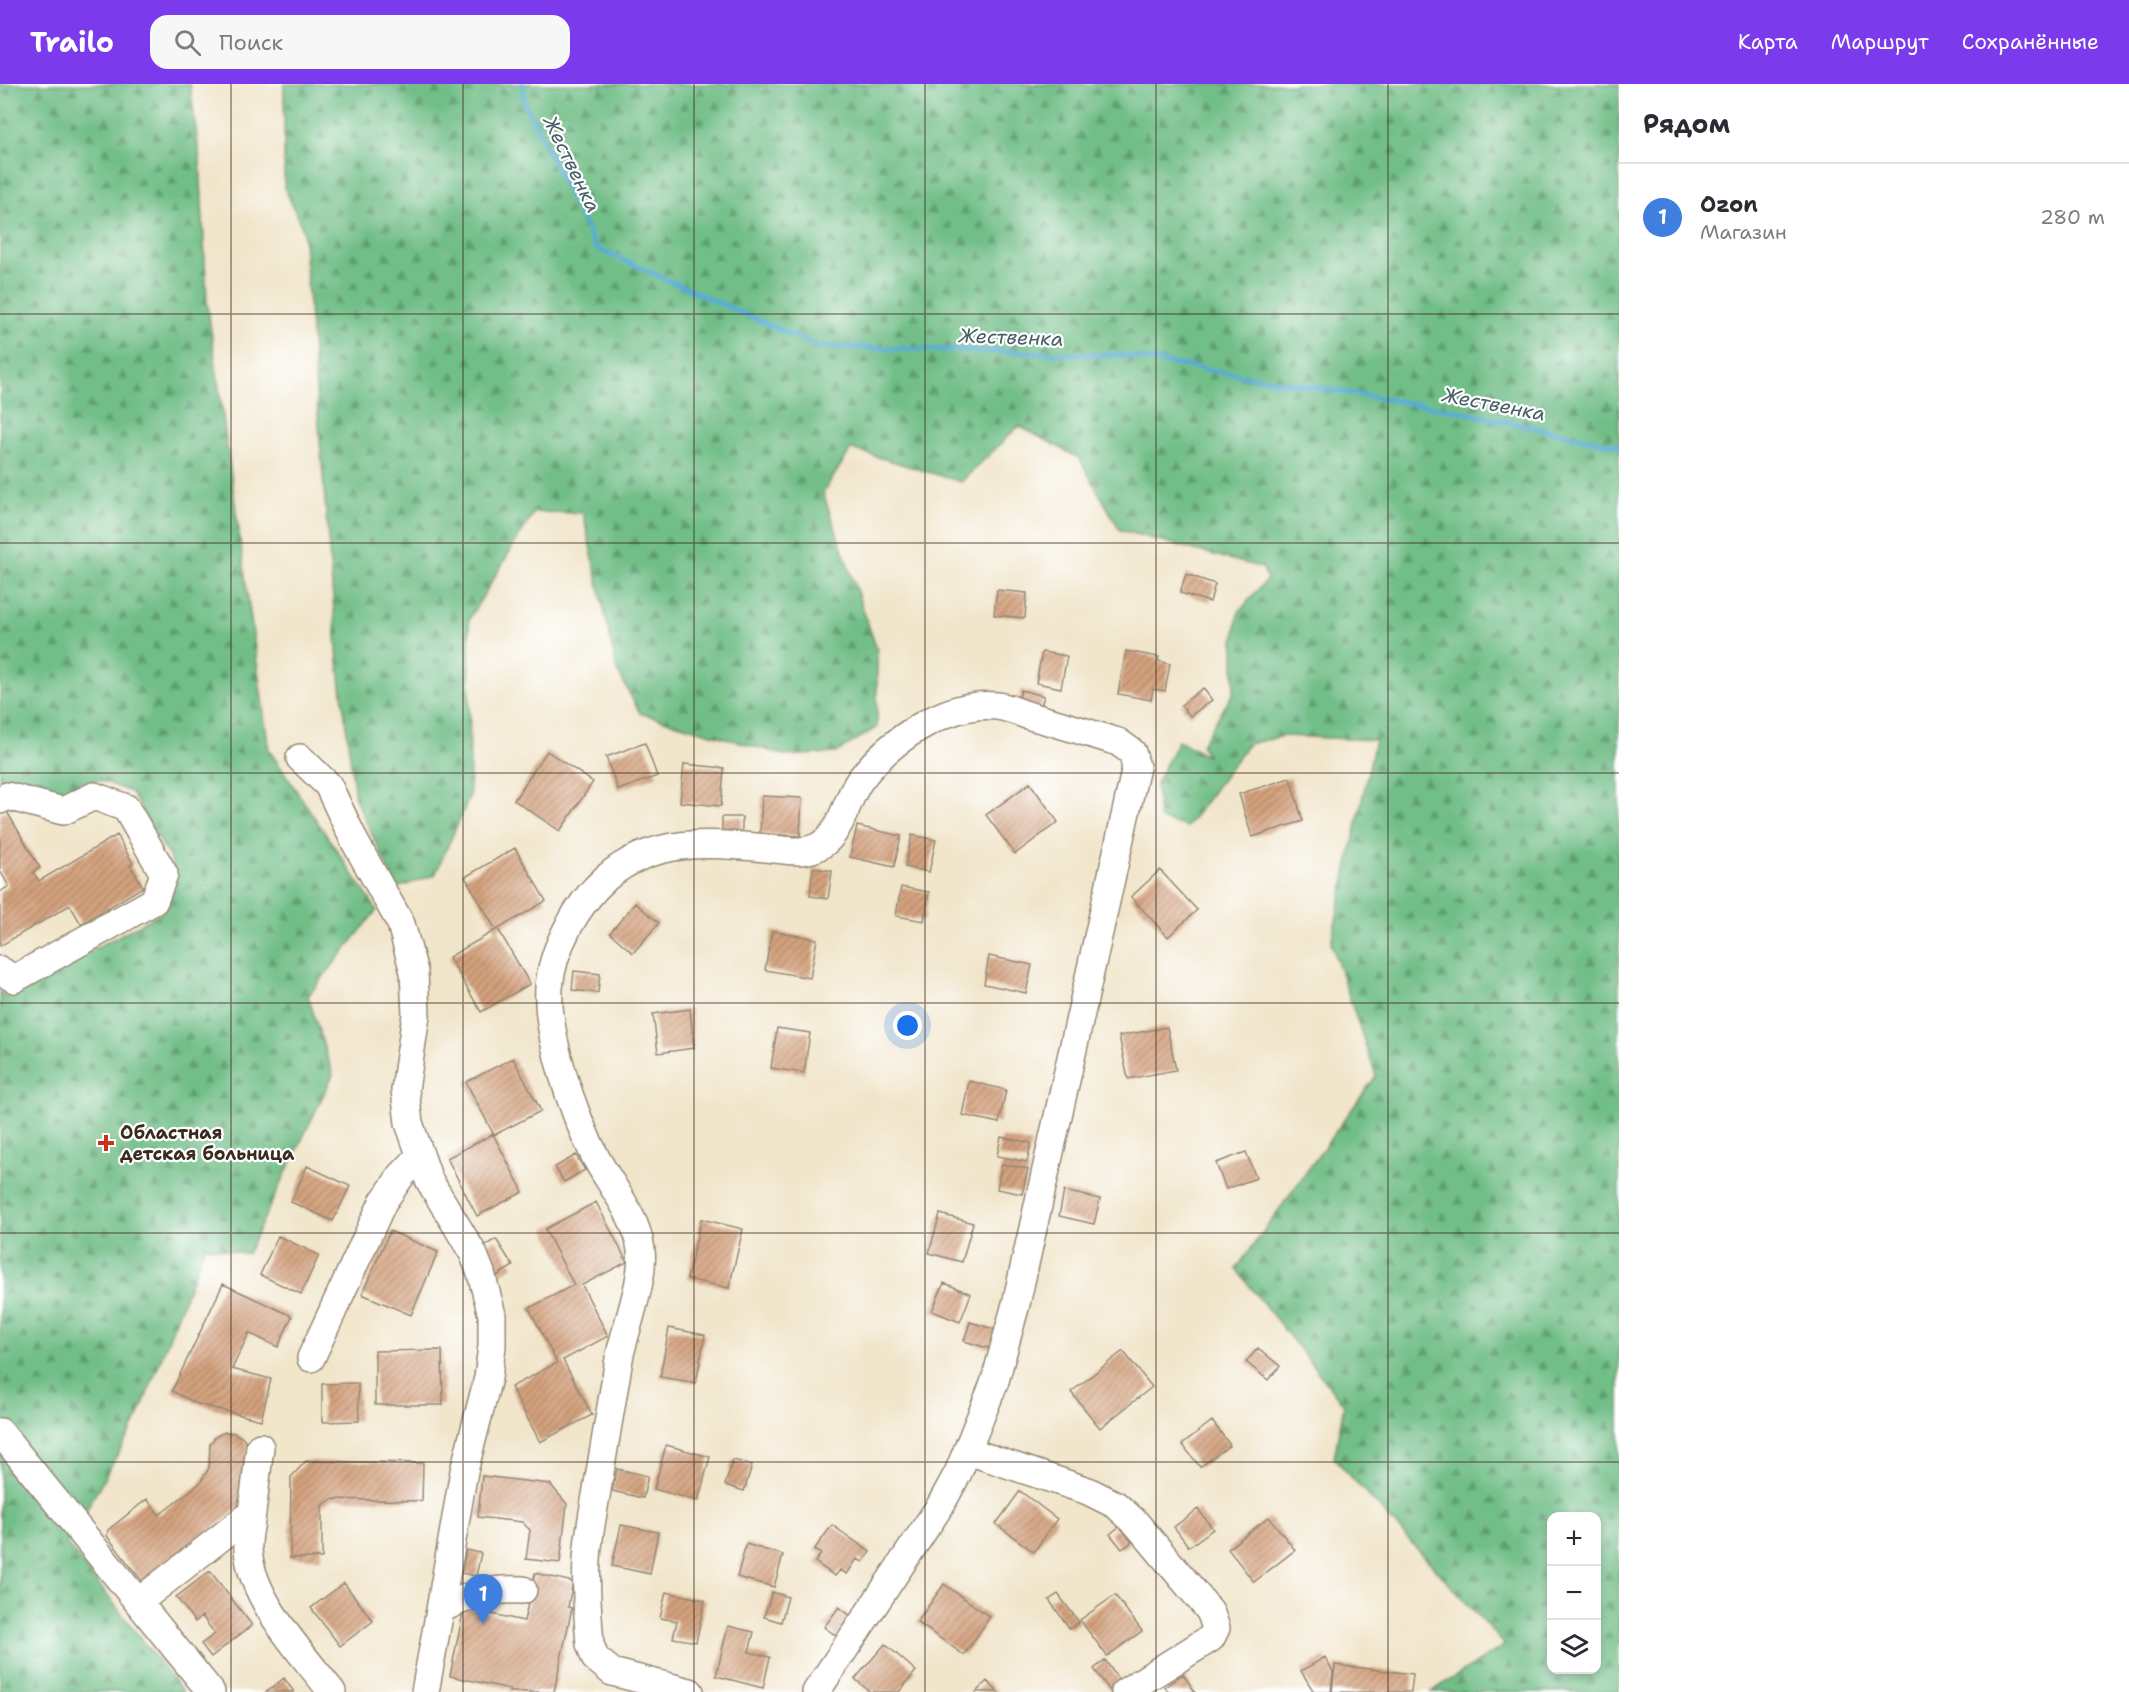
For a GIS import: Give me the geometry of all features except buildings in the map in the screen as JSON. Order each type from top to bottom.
[{"type":"street","points":[[690,1692],[612,1672],[595,1658],[590,1644],[587,1556],[620,1355],[642,1258],[639,1238],[587,1140],[567,1085],[552,1020],[549,992],[552,970],[561,944],[580,909],[608,877],[626,864],[650,853],[691,844],[726,844],[795,851],[818,848],[829,840],[858,783],[895,743],[912,731],[951,713],[996,706],[1118,742],[1132,753],[1136,767],[1006,1344],[968,1451],[940,1506],[816,1692]]},
{"type":"street","points":[[300,758],[328,785],[355,842],[400,924],[409,949],[414,972],[416,1016],[405,1090],[409,1123],[419,1157],[442,1205],[473,1253],[484,1281],[492,1315],[492,1346],[488,1378],[464,1471],[425,1692]]},
{"type":"street","points":[[0,800],[7,796],[63,811],[94,796],[126,808],[164,874],[154,901],[14,979],[0,970]]},
{"type":"street","points":[[311,1358],[383,1202],[401,1176],[419,1157]]},
{"type":"street","points":[[0,1432],[211,1692]]},
{"type":"street","points":[[260,1447],[248,1550],[262,1594],[286,1634],[332,1692]]},
{"type":"street","points":[[968,1451],[1088,1491],[1116,1505],[1136,1523],[1210,1611],[1216,1628],[1211,1638],[1125,1692]]},
{"type":"street","points":[[138,1602],[252,1513]]},
{"type":"street","points":[[440,1610],[475,1593],[505,1589],[523,1590]]},
{"type":"green space","points":[[0,84],[190,84],[200,160],[207,301],[269,750],[377,910],[308,996],[333,1075],[247,1254],[205,1246],[137,1420],[67,1544],[183,1692],[0,1692],[0,991],[4,997],[163,912],[176,885],[171,860],[131,792],[99,780],[57,793],[0,793]]},
{"type":"green space","points":[[284,84],[1619,84],[1619,1692],[1431,1692],[1505,1645],[1334,1458],[1344,1405],[1236,1269],[1376,1076],[1331,943],[1375,740],[1283,736],[1248,744],[1187,827],[1159,819],[1156,783],[1178,741],[1207,755],[1201,745],[1234,692],[1234,641],[1238,613],[1267,579],[1263,568],[1120,530],[1079,458],[1019,426],[961,482],[851,449],[823,493],[877,650],[877,727],[836,753],[787,756],[640,713],[617,670],[583,513],[534,512],[469,619],[470,796],[435,875],[397,888],[355,798],[338,661],[303,230],[284,186]]},
{"type":"waterway","name":"Жественка","points":[[523,84],[524,102],[596,248],[816,346],[1119,355],[1458,411],[1619,446]]},
{"type":"place","name":"Областная детская больница","points":[[106,1143]]},
{"type":"place","name":"Ozon","points":[[483,1624]]}]
